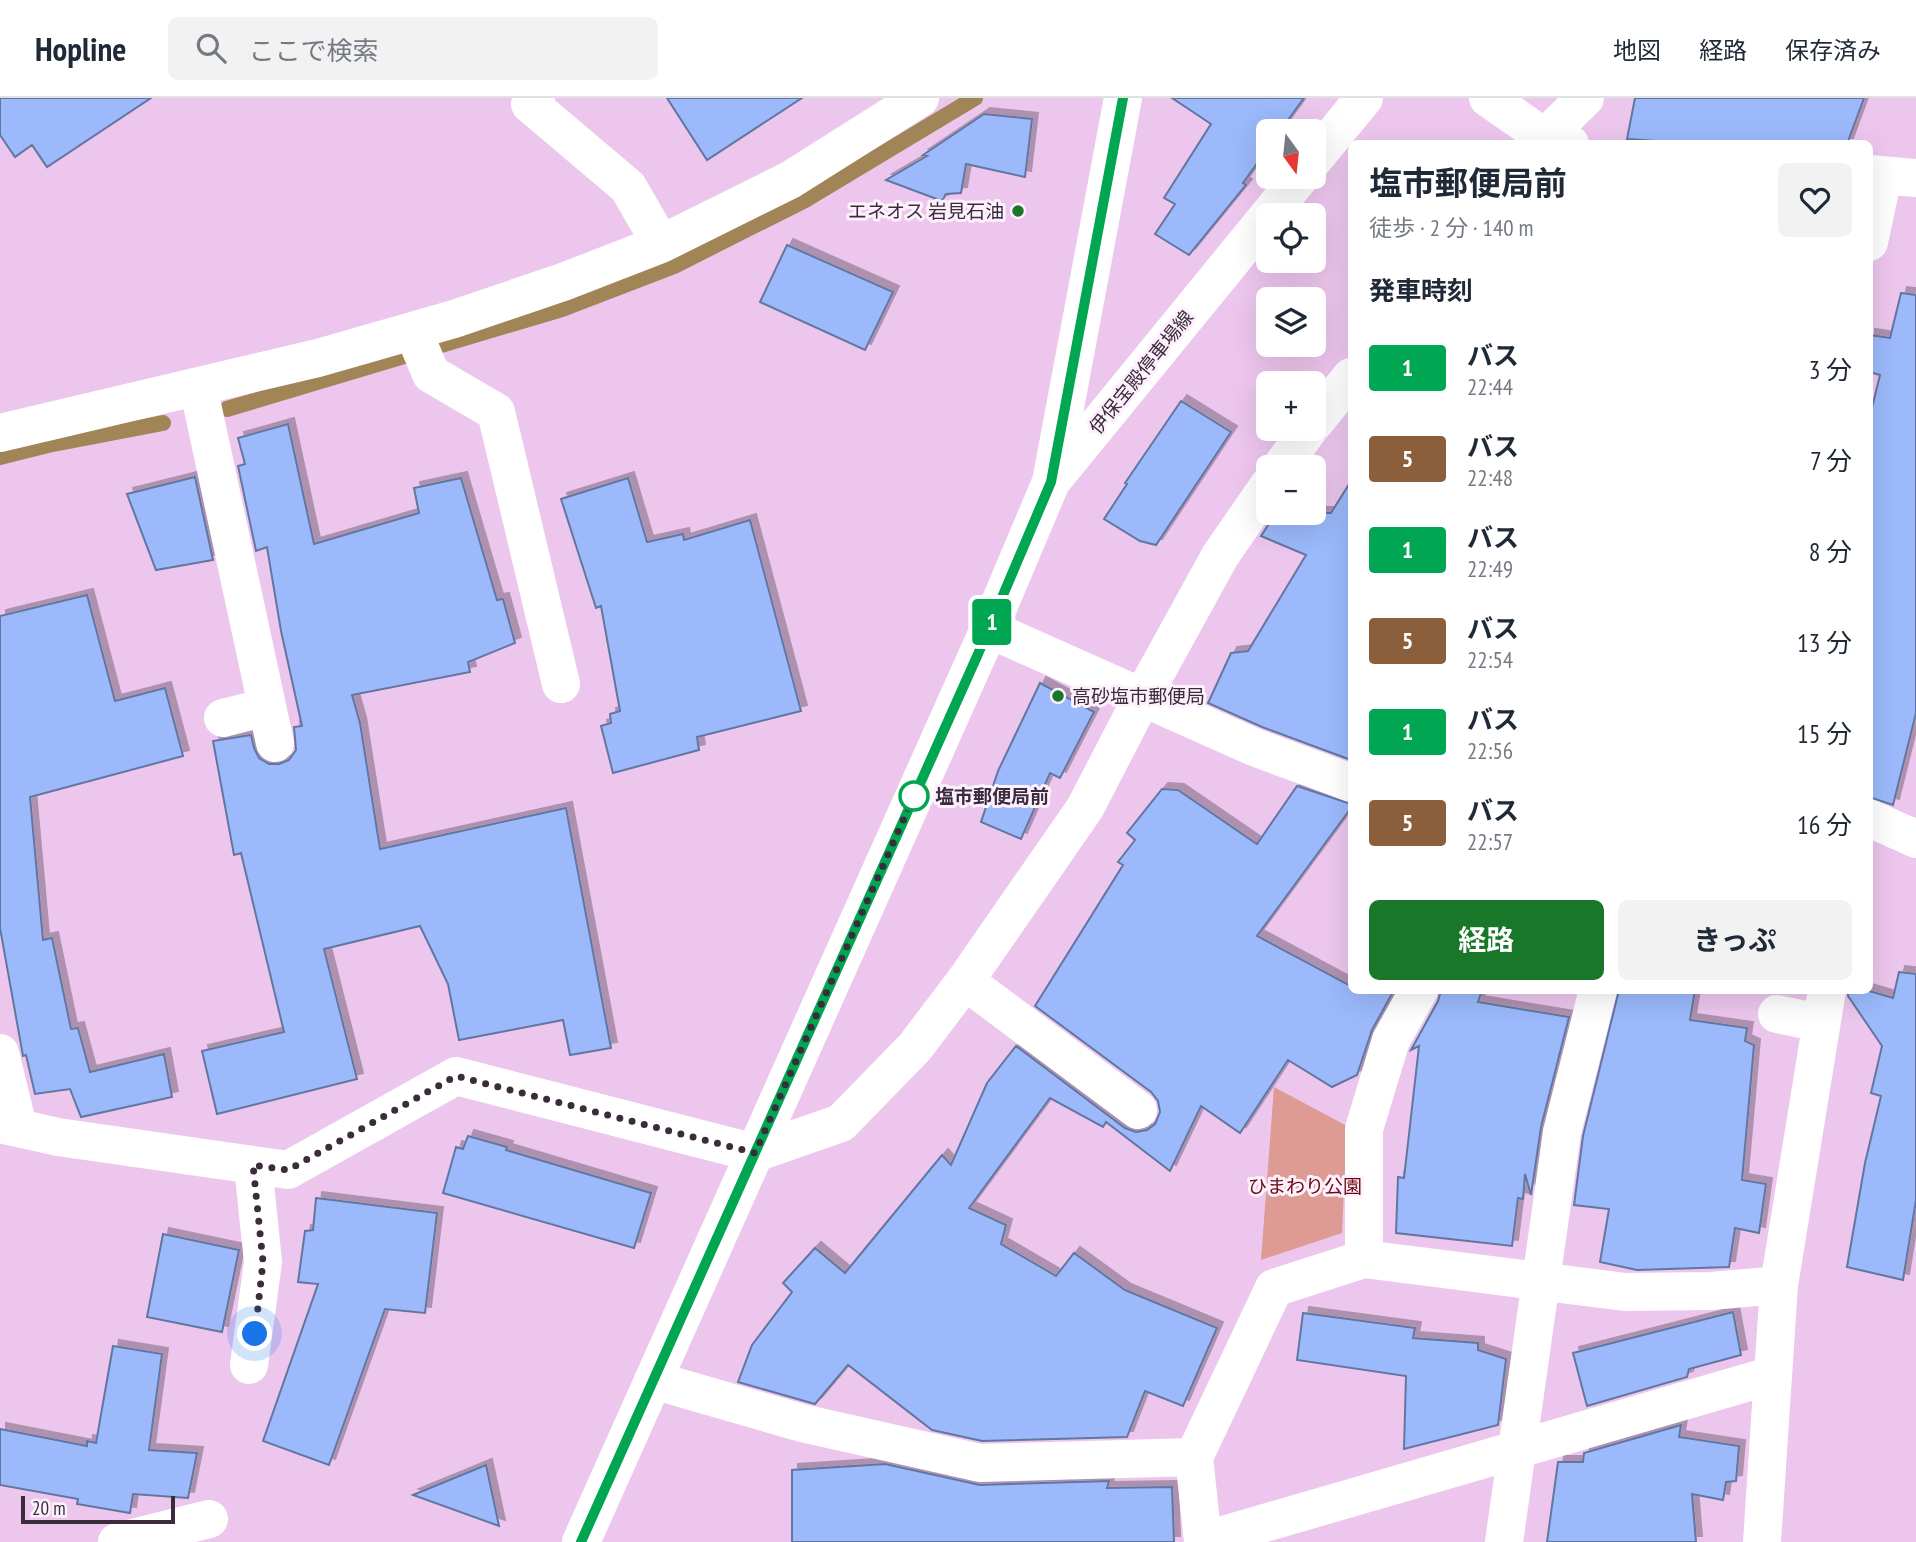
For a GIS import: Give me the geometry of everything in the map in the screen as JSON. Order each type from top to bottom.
[{"type":"street","points":[[536,98],[530,104],[628,187],[661,244]]},
{"type":"street","points":[[0,433],[203,408],[318,358],[413,331],[564,282],[661,244],[790,180],[920,98]]},
{"type":"street","points":[[1051,482],[1123,98]]},
{"type":"street","points":[[1326,144],[1364,98]]},
{"type":"street","points":[[1488,98],[1550,140]]},
{"type":"street","points":[[1552,140],[1585,98]]},
{"type":"street","points":[[1873,229],[1889,176]]},
{"type":"street","name":"伊保宝殿停車場線","points":[[581,1542],[989,629],[1051,482],[1290,189]]},
{"type":"street","points":[[413,331],[431,374],[496,412],[561,684]]},
{"type":"street","points":[[1326,408],[1348,381]]},
{"type":"street","points":[[203,408],[271,726],[223,718]]},
{"type":"street","points":[[1290,455],[1301,441]]},
{"type":"street","points":[[0,1053],[9,1126],[58,1137],[288,1170],[456,1076],[755,1153],[841,1123],[915,1047],[965,981],[1085,808],[1220,556],[1256,504]]},
{"type":"street","points":[[989,629],[1254,747],[1348,782]]},
{"type":"street","points":[[1873,828],[1916,839]]},
{"type":"street","points":[[965,981],[1138,1110]]},
{"type":"street","points":[[1364,1259],[1364,1129],[1391,1040],[1417,994]]},
{"type":"street","points":[[1504,1542],[1563,1132],[1597,994]]},
{"type":"street","points":[[1762,1542],[1779,1285],[1823,1007],[1777,1014]]},
{"type":"street","points":[[249,1365],[263,1262],[253,1165]]},
{"type":"street","points":[[1773,1376],[1203,1542],[1195,1457],[1274,1288],[1364,1259],[1625,1293],[1711,1291],[1779,1285]]},
{"type":"street","points":[[653,1380],[802,1423],[980,1463],[1195,1457]]},
{"type":"street","points":[[117,1542],[209,1519]]},
{"type":"green space","name":"ひまわり公園","points":[[1274,1087],[1347,1126],[1342,1233],[1261,1260]]},
{"type":"building","points":[[0,98],[151,98],[47,167],[32,145],[15,157],[0,135]]},
{"type":"building","points":[[667,98],[802,98],[707,160]]},
{"type":"building","points":[[1172,98],[1304,98],[1289,119],[1256,119],[1256,165],[1243,183],[1246,185],[1189,255],[1155,234],[1175,204],[1164,198],[1211,124]]},
{"type":"building","points":[[1635,98],[1864,98],[1848,140],[1627,139]]},
{"type":"building","points":[[984,114],[1032,119],[1025,177],[966,164],[961,193],[946,194],[942,201],[886,180],[927,156],[923,155]]},
{"type":"building","points":[[787,245],[893,292],[865,350],[760,302]]},
{"type":"building","points":[[1901,293],[1916,295],[1916,713],[1893,805],[1873,798],[1873,404],[1880,375],[1873,373],[1873,336],[1890,338]]},
{"type":"building","points":[[1181,401],[1231,432],[1156,545],[1140,541],[1104,519]]},
{"type":"building","points":[[288,424],[314,544],[419,513],[414,488],[461,478],[497,600],[503,599],[515,643],[468,662],[470,672],[352,695],[360,723],[380,849],[566,808],[611,1048],[570,1055],[563,1020],[459,1040],[448,984],[420,926],[324,949],[357,1079],[217,1114],[202,1051],[284,1032],[241,853],[234,855],[213,741],[251,735],[259,758],[269,764],[279,764],[289,760],[296,750],[294,727],[302,726],[281,631],[267,547],[256,551],[238,466],[245,464],[238,438]]},
{"type":"building","points":[[195,477],[213,560],[156,570],[127,494]]},
{"type":"building","points":[[628,478],[647,542],[683,534],[684,540],[750,520],[801,711],[697,737],[699,750],[613,773],[601,726],[611,723],[610,714],[620,711],[601,606],[596,608],[561,499]]},
{"type":"building","points":[[1348,486],[1348,759],[1262,727],[1208,703],[1231,653],[1248,651],[1306,555],[1261,536],[1268,525],[1326,525],[1326,513],[1331,513]]},
{"type":"building","points":[[87,595],[115,701],[165,688],[183,756],[30,797],[43,940],[52,938],[71,1029],[78,1028],[90,1072],[164,1054],[172,1097],[81,1117],[70,1089],[35,1094],[26,1055],[23,1056],[0,928],[0,616]]},
{"type":"building","points":[[1040,683],[1094,712],[1060,778],[1050,773],[1021,839],[981,822],[998,771]]},
{"type":"building","points":[[1297,786],[1348,803],[1348,812],[1257,936],[1348,984],[1348,994],[1392,994],[1372,1030],[1357,1075],[1332,1087],[1288,1060],[1240,1133],[1201,1106],[1170,1171],[1106,1122],[1103,1127],[1050,1098],[969,1208],[1006,1225],[1001,1244],[1056,1276],[1074,1253],[1125,1290],[1217,1328],[1183,1406],[1145,1391],[1127,1437],[982,1441],[932,1430],[848,1365],[815,1404],[738,1382],[752,1345],[792,1292],[783,1283],[815,1248],[845,1273],[942,1155],[951,1165],[987,1083],[1016,1046],[1125,1128],[1136,1132],[1147,1130],[1155,1124],[1160,1112],[1158,1101],[1151,1092],[1035,1006],[1123,865],[1118,862],[1135,840],[1127,833],[1162,789],[1178,790],[1257,844]]},
{"type":"building","points":[[1899,972],[1916,974],[1916,1200],[1903,1280],[1847,1267],[1865,1163],[1881,1096],[1871,1093],[1882,1046],[1848,994],[1873,992],[1893,998]]},
{"type":"building","points":[[1440,994],[1481,994],[1478,1002],[1569,1017],[1541,1127],[1531,1195],[1525,1174],[1523,1199],[1518,1198],[1512,1246],[1396,1233],[1398,1177],[1404,1178],[1419,1046],[1411,1050]]},
{"type":"building","points":[[1618,994],[1694,994],[1690,1020],[1747,1028],[1745,1041],[1754,1045],[1742,1180],[1766,1184],[1759,1233],[1735,1228],[1729,1267],[1637,1270],[1600,1262],[1609,1209],[1574,1205],[1583,1136]]},
{"type":"building","points":[[468,1136],[651,1193],[634,1248],[443,1193],[456,1147],[463,1149]]},
{"type":"building","points":[[316,1198],[437,1213],[425,1313],[385,1309],[329,1465],[263,1441],[318,1284],[298,1282],[305,1231],[313,1230]]},
{"type":"building","points":[[163,1234],[239,1250],[222,1332],[147,1317]]},
{"type":"building","points":[[1733,1312],[1741,1355],[1689,1369],[1687,1377],[1587,1406],[1573,1353]]},
{"type":"building","points":[[1303,1313],[1415,1328],[1413,1338],[1478,1343],[1478,1350],[1506,1359],[1498,1425],[1404,1449],[1406,1376],[1297,1360]]},
{"type":"building","points":[[113,1346],[162,1354],[149,1450],[197,1453],[188,1498],[133,1494],[130,1513],[77,1504],[78,1499],[0,1485],[0,1429],[87,1446],[87,1441],[96,1443]]},
{"type":"building","points":[[1681,1425],[1679,1437],[1739,1446],[1736,1481],[1726,1482],[1723,1500],[1692,1494],[1696,1542],[1547,1542],[1558,1462],[1583,1462],[1584,1453]]},
{"type":"building","points":[[885,1464],[980,1485],[1109,1481],[1107,1488],[1172,1487],[1174,1542],[792,1542],[792,1470]]},
{"type":"building","points":[[486,1465],[499,1526],[413,1495]]},
{"type":"waterway","points":[[227,409],[562,309],[674,266],[807,199],[975,98]]},
{"type":"waterway","points":[[0,457],[163,423]]},
{"type":"bus line","name":"1","points":[[581,1542],[978,654],[1051,482],[1123,98]]},
{"type":"place","name":"エネオス 岩見石油","points":[[1018,211]]},
{"type":"place","name":"高砂塩市郵便局","points":[[1058,696]]},
{"type":"place","name":"塩市郵便局前","points":[[914,796]]},
{"type":"route","points":[[255,1334],[263,1262],[253,1165],[288,1170],[456,1076],[755,1153],[914,796]]}]
